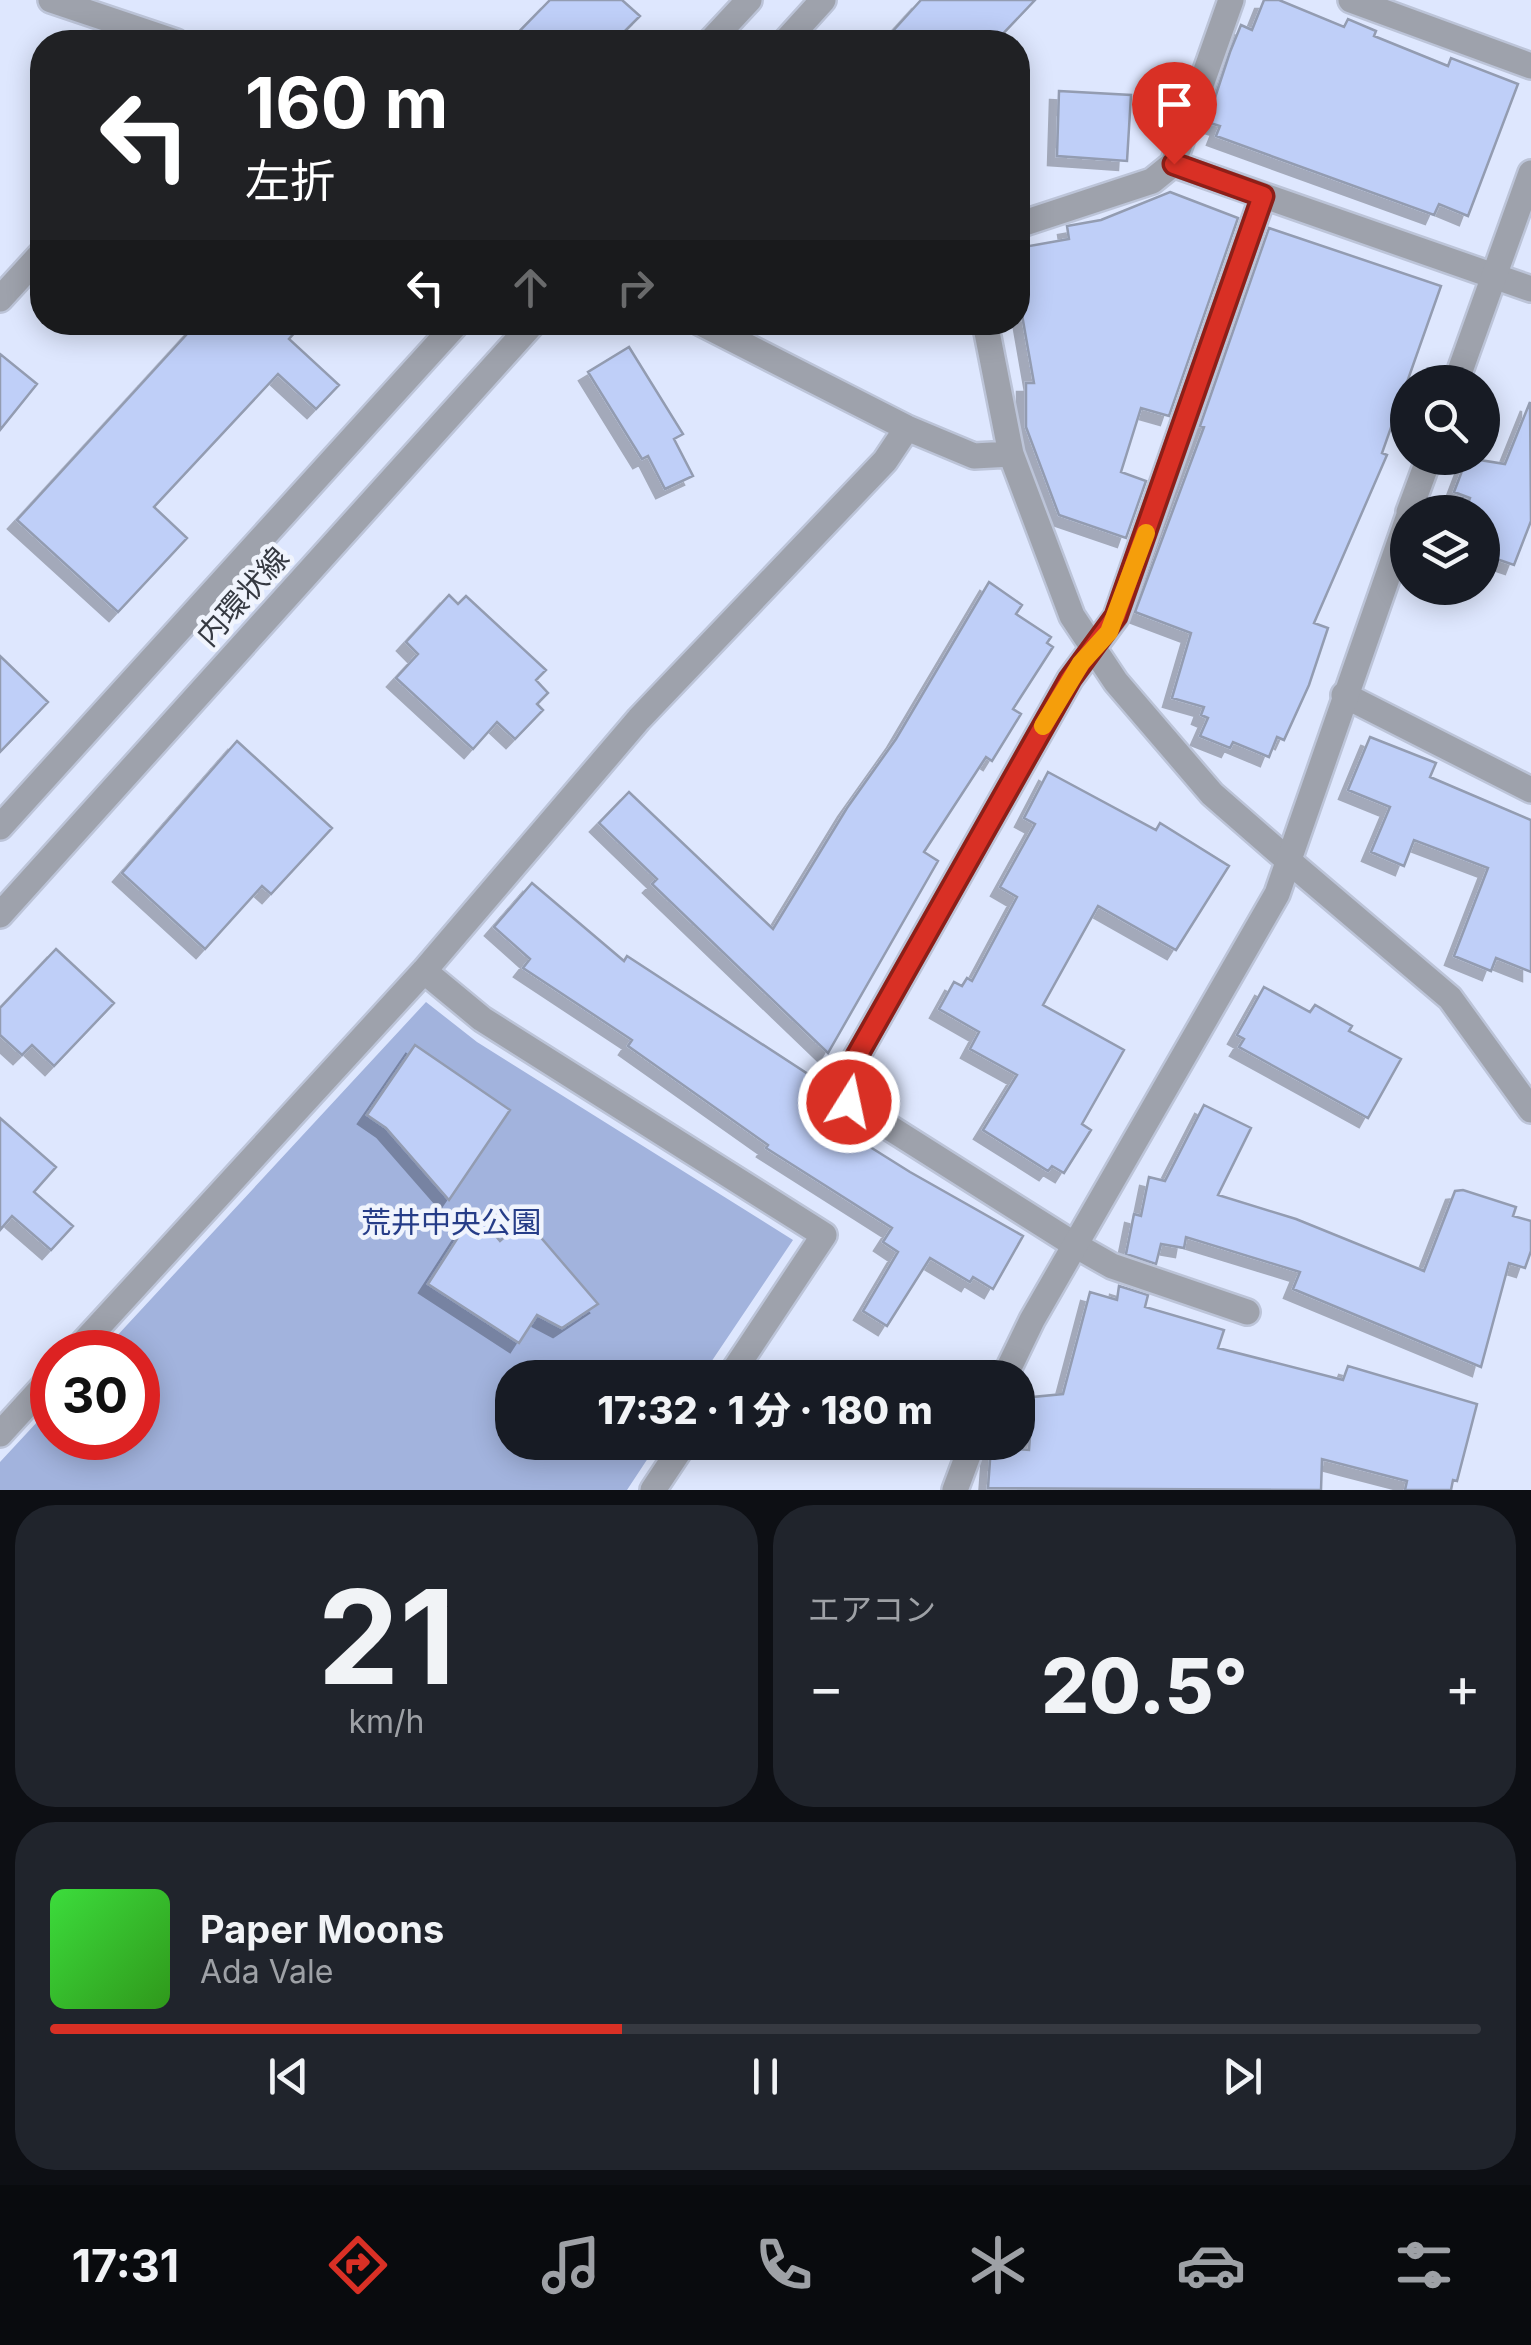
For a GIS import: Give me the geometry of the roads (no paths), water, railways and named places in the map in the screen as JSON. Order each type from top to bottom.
[{"type":"street","points":[[51,0],[140,30]]},
{"type":"street","points":[[721,30],[748,0]]},
{"type":"street","points":[[796,30],[823,0]]},
{"type":"street","points":[[1030,222],[1152,181],[1174,164],[1231,0]]},
{"type":"street","points":[[1351,0],[1531,66]]},
{"type":"street","points":[[1174,164],[1531,289]]},
{"type":"street","points":[[1462,365],[1531,173]]},
{"type":"street","points":[[1248,1312],[1112,1266],[1075,1245],[849,1102],[845,1077],[1070,679],[1116,616],[1263,196]]},
{"type":"street","points":[[0,299],[30,266]]},
{"type":"street","name":"内環状線","points":[[0,827],[446,335]]},
{"type":"street","name":"内環状線","points":[[0,916],[522,335]]},
{"type":"street","points":[[725,335],[907,428],[974,456],[1011,454]]},
{"type":"street","points":[[988,335],[1011,454],[1057,583],[1116,682],[1212,794],[1450,998],[1531,1110]]},
{"type":"street","points":[[95,1330],[424,971],[639,719],[885,461],[907,428]]},
{"type":"street","points":[[1014,1360],[1075,1245],[1262,923],[1290,862],[1390,566]]},
{"type":"street","points":[[1344,695],[1531,790]]},
{"type":"street","points":[[424,971],[482,1019],[824,1236],[741,1360]]},
{"type":"street","points":[[0,1434],[30,1401]]},
{"type":"street","points":[[653,1490],[673,1460]]},
{"type":"street","points":[[955,1490],[966,1460]]},
{"type":"park label","name":"荒井中央公園","points":[[451,1223]]}]
